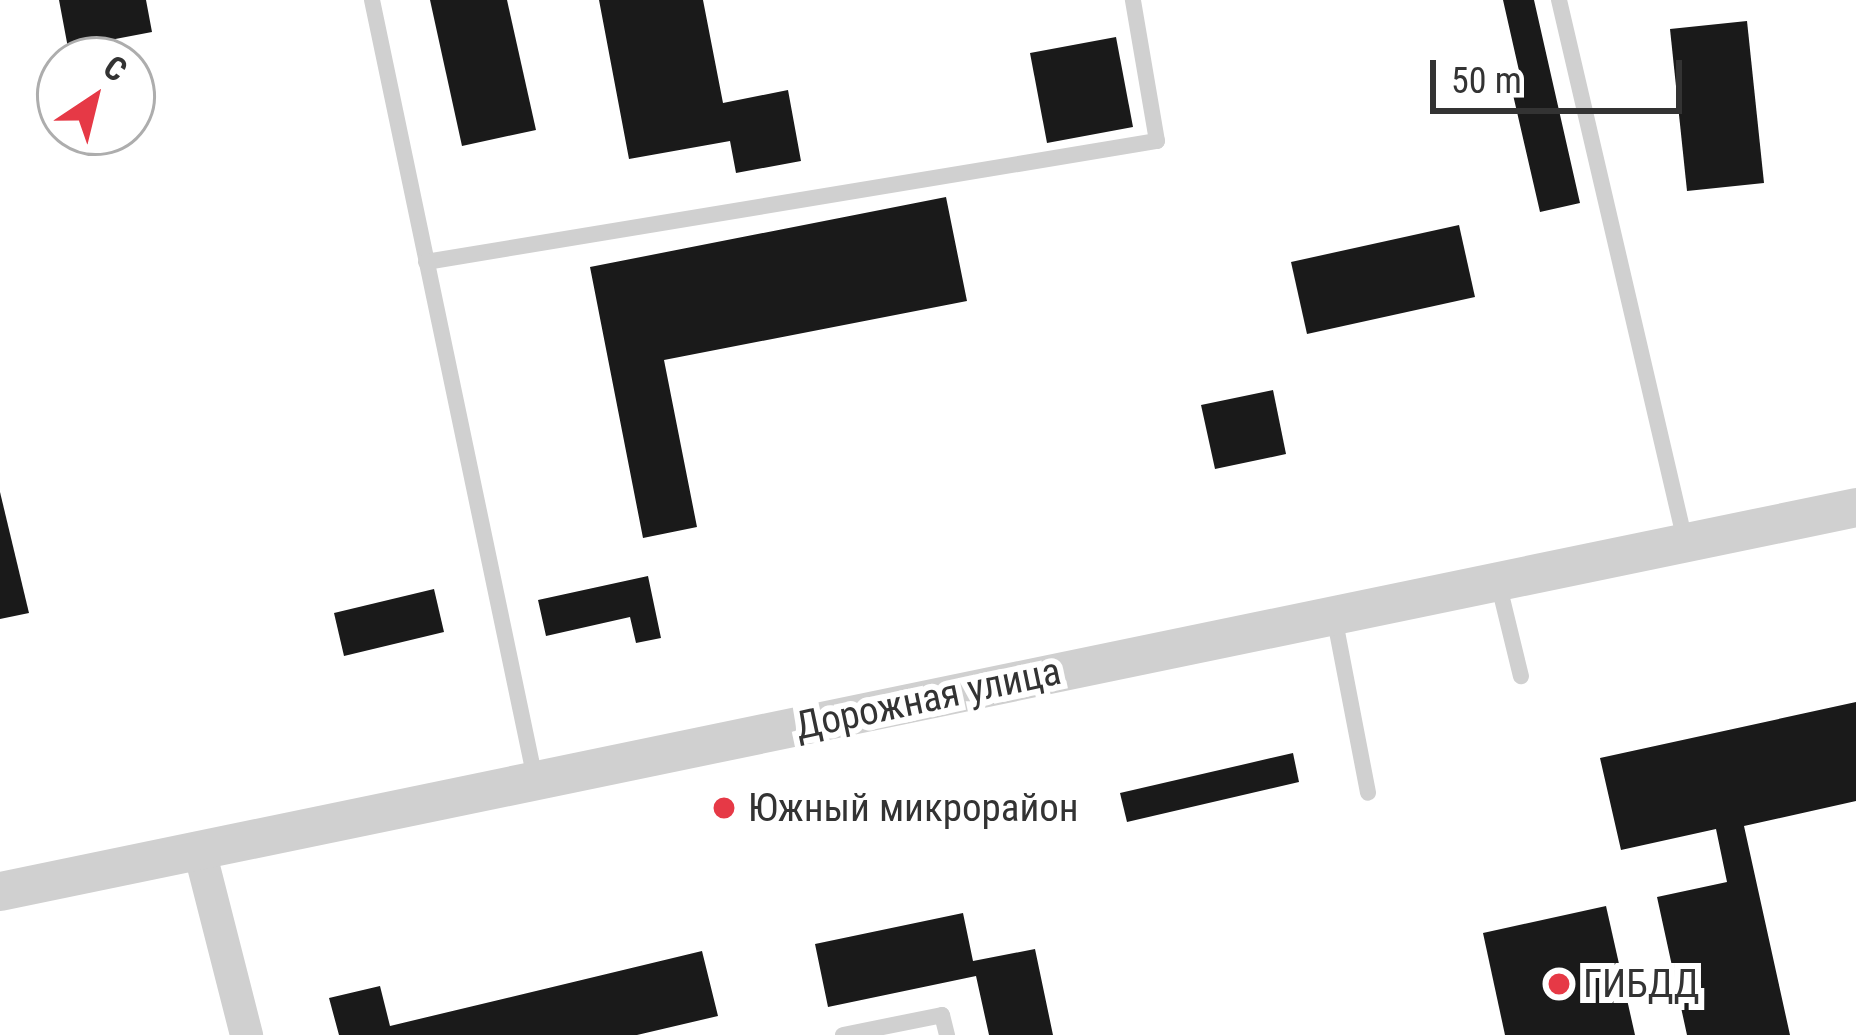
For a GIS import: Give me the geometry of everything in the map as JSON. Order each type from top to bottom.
[{"type":"street","name":"Дорожная улица","points":[[0,891],[1856,507]]},
{"type":"street","points":[[199,850],[246,1035]]},
{"type":"lane","points":[[371,0],[535,780]]},
{"type":"lane","points":[[426,262],[1157,141],[1133,0]]},
{"type":"lane","points":[[1559,0],[1685,542]]},
{"type":"lane","points":[[1498,581],[1521,676]]},
{"type":"lane","points":[[1334,615],[1368,793]]},
{"type":"lane","points":[[843,1035],[942,1015],[946,1035]]},
{"type":"building","points":[[59,0],[146,0],[152,32],[66,36]]},
{"type":"building","points":[[430,0],[507,0],[536,130],[462,146]]},
{"type":"building","points":[[599,0],[703,0],[723,103],[788,90],[801,161],[736,173],[730,141],[629,159]]},
{"type":"building","points":[[1503,0],[1534,0],[1580,203],[1540,212],[1511,86],[1522,84]]},
{"type":"building","points":[[1747,21],[1764,183],[1687,191],[1670,29]]},
{"type":"building","points":[[1116,37],[1133,127],[1047,143],[1030,53]]},
{"type":"building","points":[[946,197],[967,301],[664,360],[697,527],[643,538],[590,267]]},
{"type":"building","points":[[1459,225],[1475,297],[1307,334],[1291,262]]},
{"type":"building","points":[[1273,390],[1286,454],[1215,469],[1201,405]]},
{"type":"building","points":[[0,492],[29,613],[0,619]]},
{"type":"building","points":[[648,576],[661,638],[636,643],[630,617],[546,636],[538,600]]},
{"type":"building","points":[[434,589],[444,632],[344,656],[334,613]]},
{"type":"building","points":[[1856,702],[1856,801],[1744,826],[1790,1035],[1687,1035],[1657,897],[1727,882],[1716,829],[1621,850],[1600,758]]},
{"type":"building","points":[[1293,753],[1299,782],[1127,822],[1120,793]]},
{"type":"building","name":"ГИБДД","points":[[1606,906],[1635,1035],[1505,1035],[1483,933]]},
{"type":"building","points":[[963,913],[973,961],[1035,949],[1053,1035],[989,1035],[976,976],[828,1007],[815,944]]},
{"type":"building","points":[[702,951],[718,1016],[637,1035],[339,1035],[329,998],[380,986],[390,1026]]},
{"type":"place","name":"Южный микрорайон","points":[[724,808]]},
{"type":"place","name":"ГИБДД","points":[[1559,984]]}]
